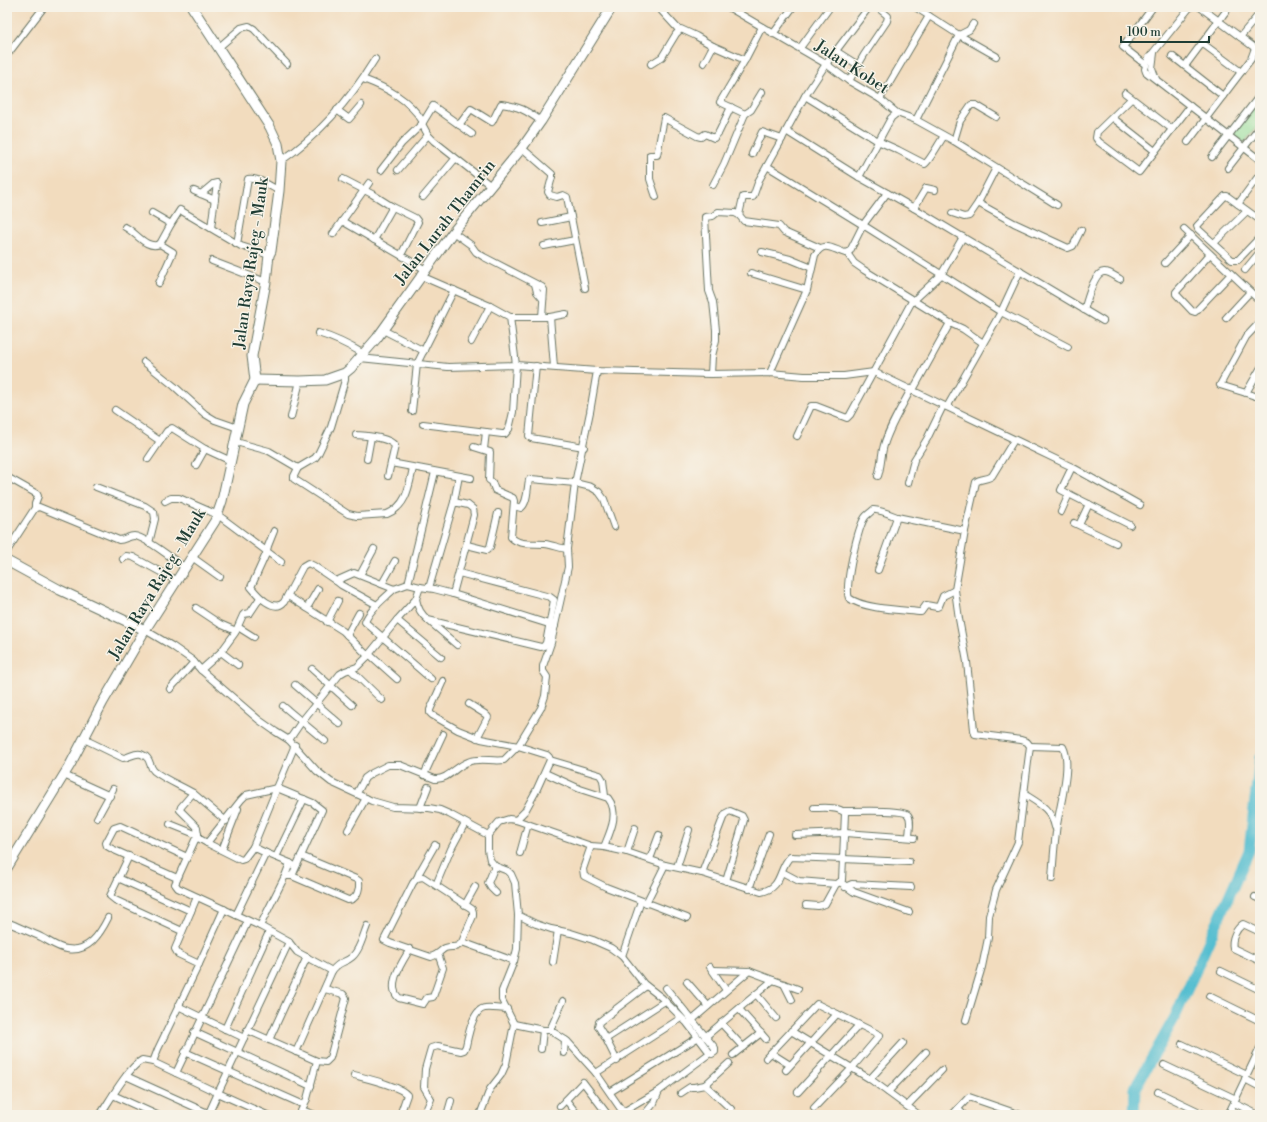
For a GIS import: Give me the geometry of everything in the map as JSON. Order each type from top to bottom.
[{"type":"main road","name":"Jalan Raya Rajeg - Mauk","points":[[7,868],[64,775],[103,702],[145,630],[218,515],[236,442],[243,404],[255,380],[252,356],[266,282],[268,255],[271,251],[279,191],[281,161],[278,144],[270,127],[192,7]]},
{"type":"main road","name":"Jalan Lurah Thamrin","points":[[255,380],[325,380],[345,373],[362,356],[383,330],[453,232],[522,148],[542,121],[612,7]]},
{"type":"main road","points":[[7,561],[60,590],[145,630]]},
{"type":"street","points":[[7,55],[44,7]]},
{"type":"street","points":[[658,7],[679,30],[688,32],[713,46],[745,60]]},
{"type":"street","name":"Jalan Kobet","points":[[728,7],[739,10],[762,27],[826,64],[849,81],[880,99],[897,113],[891,118],[859,177]]},
{"type":"street","points":[[774,34],[793,7]]},
{"type":"street","points":[[800,48],[830,7]]},
{"type":"street","points":[[739,215],[743,196],[756,198],[759,180],[805,96],[836,50],[869,7]]},
{"type":"street","points":[[849,81],[887,21],[888,16],[877,7]]},
{"type":"street","points":[[915,7],[996,56]]},
{"type":"street","points":[[1146,65],[1123,47],[1153,7]]},
{"type":"street","points":[[1190,7],[1148,59],[1145,69],[1146,72],[1260,160]]},
{"type":"street","points":[[1188,142],[1251,59],[1255,48],[1200,7]]},
{"type":"street","points":[[1185,66],[1230,7]]},
{"type":"street","points":[[1240,37],[1260,13]]},
{"type":"street","points":[[880,99],[929,16]]},
{"type":"street","points":[[916,120],[959,35],[969,30],[973,24]]},
{"type":"street","points":[[218,48],[241,28],[249,26],[254,29],[287,64]]},
{"type":"street","points":[[745,114],[720,102],[745,60],[762,27]]},
{"type":"street","points":[[651,64],[662,57],[679,30]]},
{"type":"street","points":[[1202,43],[1241,72]]},
{"type":"street","points":[[704,64],[713,46]]},
{"type":"street","points":[[836,50],[858,65]]},
{"type":"street","points":[[1154,53],[1152,68],[1156,79]]},
{"type":"street","points":[[1172,56],[1223,96]]},
{"type":"street","points":[[281,161],[306,143],[337,110],[363,79],[375,59]]},
{"type":"street","points":[[363,79],[384,87],[400,96],[417,112],[428,135],[491,186]]},
{"type":"street","points":[[713,185],[724,164],[745,114],[751,110],[762,92]]},
{"type":"street","points":[[1125,93],[1172,129]]},
{"type":"street","points":[[1212,157],[1260,95]]},
{"type":"street","points":[[805,96],[878,141],[925,164],[944,136]]},
{"type":"street","points":[[1131,99],[1097,132],[1096,138],[1099,142],[1139,172],[1190,106]]},
{"type":"street","points":[[459,125],[471,109],[492,122],[501,104],[516,106],[524,109],[542,121]]},
{"type":"street","points":[[337,110],[348,119],[361,105]]},
{"type":"street","points":[[954,141],[960,121],[971,105],[976,106],[996,117]]},
{"type":"street","points":[[381,170],[402,144],[423,123],[433,106],[472,134]]},
{"type":"street","points":[[656,197],[650,179],[650,155],[657,155],[664,118],[697,136],[701,137],[705,134],[714,138],[719,132],[731,107]]},
{"type":"street","points":[[897,113],[916,120],[954,141],[1057,205]]},
{"type":"street","points":[[1113,118],[1155,151]]},
{"type":"street","points":[[1228,168],[1260,127]]},
{"type":"street","points":[[786,131],[859,177],[964,237],[1104,321]]},
{"type":"street","points":[[752,154],[762,132],[782,139]]},
{"type":"street","points":[[398,170],[428,135]]},
{"type":"street","points":[[522,148],[552,174],[548,193],[552,196],[563,195],[567,197],[585,288]]},
{"type":"street","points":[[423,197],[455,158]]},
{"type":"street","points":[[767,166],[1001,312],[1068,347]]},
{"type":"street","points":[[952,213],[964,217],[969,216],[978,203],[996,168]]},
{"type":"street","points":[[1238,204],[1257,183],[1260,174]]},
{"type":"street","points":[[237,244],[248,179],[260,180],[279,191]]},
{"type":"street","points":[[343,179],[415,218],[418,222],[401,255]]},
{"type":"street","points":[[201,194],[213,184],[217,183],[211,228]]},
{"type":"street","points":[[333,234],[369,183]]},
{"type":"street","points":[[914,208],[926,188],[935,190]]},
{"type":"street","points":[[194,191],[215,200]]},
{"type":"street","points":[[847,253],[852,247],[863,225],[887,193]]},
{"type":"street","points":[[1260,220],[1225,196],[1198,223],[1197,226],[1198,229],[1232,260],[1236,261],[1260,237]]},
{"type":"street","points":[[978,203],[1014,223],[1068,248],[1074,246],[1082,230]]},
{"type":"street","points":[[374,240],[391,210],[391,206]]},
{"type":"street","points":[[124,227],[148,243],[156,246],[160,244],[180,210],[237,244],[250,250],[268,255]]},
{"type":"street","points":[[1214,243],[1247,211]]},
{"type":"street","points":[[711,374],[716,330],[713,302],[709,291],[705,218],[713,216],[718,212],[735,213],[744,221],[779,226],[784,232],[820,248],[829,246],[847,253],[857,266],[983,342]]},
{"type":"street","points":[[152,214],[171,224]]},
{"type":"street","points":[[542,223],[571,217]]},
{"type":"street","points":[[342,221],[401,255],[423,273],[510,317],[550,317],[566,314]]},
{"type":"street","points":[[1184,229],[1260,301]]},
{"type":"street","points":[[453,232],[471,245],[476,252],[535,284],[536,292],[543,299],[542,317]]},
{"type":"street","points":[[1165,263],[1191,235]]},
{"type":"street","points":[[797,436],[811,406],[816,406],[846,418],[850,415],[907,309],[913,300],[941,275],[964,237]]},
{"type":"street","points":[[544,246],[575,240]]},
{"type":"street","points":[[159,283],[173,252],[160,244]]},
{"type":"street","points":[[1245,270],[1259,253],[1251,247]]},
{"type":"street","points":[[770,373],[807,290],[815,255],[820,248]]},
{"type":"street","points":[[762,252],[812,268]]},
{"type":"street","points":[[1210,254],[1176,292],[1176,294],[1192,312],[1194,312],[1231,274]]},
{"type":"street","points":[[212,261],[266,282]]},
{"type":"street","points":[[908,483],[914,460],[1001,312],[1020,271]]},
{"type":"street","points":[[1084,310],[1092,284],[1099,274],[1106,272],[1120,279]]},
{"type":"street","points":[[751,274],[807,290]]},
{"type":"street","points":[[412,411],[417,364],[454,290]]},
{"type":"street","points":[[1226,318],[1250,292]]},
{"type":"street","points":[[471,342],[490,306]]},
{"type":"street","points":[[423,424],[505,434],[509,429],[513,412],[516,365],[510,317]]},
{"type":"street","points":[[550,317],[554,367]]},
{"type":"street","points":[[1255,396],[1220,385],[1246,337],[1260,322]]},
{"type":"street","points":[[878,476],[881,467],[883,449],[888,435],[950,323]]},
{"type":"street","points":[[383,330],[424,351]]},
{"type":"street","points":[[318,333],[334,338],[362,356],[448,367],[516,365],[597,371],[711,374],[770,373],[804,376],[844,376],[874,372],[1072,467],[1140,505]]},
{"type":"street","points":[[144,362],[205,414],[216,420],[238,428]]},
{"type":"street","points":[[536,366],[529,436],[531,438],[584,447]]},
{"type":"street","points":[[1246,393],[1260,369]]},
{"type":"street","points":[[428,620],[540,648],[544,646],[552,625],[568,567],[567,549],[575,484],[584,447],[597,371]]},
{"type":"street","points":[[345,373],[345,380],[331,427],[320,450],[315,458],[298,468],[294,479],[348,514],[357,516],[387,514],[391,513],[403,502],[406,497],[413,468]]},
{"type":"street","points":[[291,417],[300,381]]},
{"type":"street","points":[[115,410],[160,441]]},
{"type":"street","points":[[148,459],[166,431],[172,428],[205,449],[231,461]]},
{"type":"street","points":[[484,449],[486,432]]},
{"type":"street","points":[[356,435],[388,440],[394,443],[395,446],[388,476]]},
{"type":"street","points":[[367,460],[371,437]]},
{"type":"street","points":[[1014,440],[992,476],[988,479],[979,480],[976,482],[965,531],[955,590],[967,662],[975,734],[1021,740],[1027,742],[1030,746],[1064,747],[1067,764],[1056,831],[1052,879]]},
{"type":"street","points":[[236,442],[269,451],[298,468]]},
{"type":"street","points":[[474,447],[484,449],[491,453],[489,480],[492,482],[495,490],[513,498],[514,506],[511,537],[514,540],[523,543],[546,544],[567,549]]},
{"type":"street","points":[[196,465],[205,449]]},
{"type":"street","points":[[390,463],[471,478]]},
{"type":"street","points":[[1072,467],[1061,490],[1130,525]]},
{"type":"street","points":[[408,584],[435,472]]},
{"type":"street","points":[[429,588],[454,502],[459,476]]},
{"type":"street","points":[[7,477],[38,496],[35,508],[7,551]]},
{"type":"street","points":[[514,506],[521,508],[524,505],[529,480],[531,479],[591,487],[599,492],[604,499],[614,527]]},
{"type":"street","points":[[96,487],[145,506],[154,512],[155,519],[149,543]]},
{"type":"street","points":[[1061,512],[1069,494]]},
{"type":"street","points":[[164,501],[171,498],[180,498],[218,515],[281,562]]},
{"type":"street","points":[[453,594],[474,515],[473,509],[468,505],[454,502]]},
{"type":"street","points":[[1089,504],[1077,524],[1116,543]]},
{"type":"street","points":[[35,508],[39,507],[48,510],[119,540],[136,536],[170,556],[185,568]]},
{"type":"street","points":[[955,590],[943,596],[939,606],[926,605],[921,612],[873,606],[856,602],[849,598],[848,590],[852,554],[865,516],[871,511],[876,510],[897,517],[965,531]]},
{"type":"street","points":[[467,545],[487,550],[490,547],[498,513]]},
{"type":"street","points":[[878,570],[897,517]]},
{"type":"street","points":[[274,531],[267,552],[251,587],[260,598],[275,606],[281,605],[288,596],[303,566],[307,563],[314,566],[341,585],[377,605]]},
{"type":"street","points":[[360,575],[374,548]]},
{"type":"street","points":[[123,559],[126,556],[132,557],[177,581]]},
{"type":"street","points":[[192,557],[220,577]]},
{"type":"street","points":[[382,584],[395,561]]},
{"type":"street","points":[[336,581],[353,573],[394,589]]},
{"type":"street","points":[[357,793],[365,778],[388,765],[400,765],[435,780],[440,780],[458,767],[470,761],[504,760],[518,746],[541,708],[545,696],[547,677],[542,671],[551,643],[554,600],[550,597],[459,573]]},
{"type":"street","points":[[431,679],[365,622],[366,618],[377,605],[394,589],[408,584],[429,588],[552,625]]},
{"type":"street","points":[[289,740],[302,721],[340,674],[357,667],[369,655],[397,620],[416,600],[420,587]]},
{"type":"street","points":[[307,608],[318,589]]},
{"type":"street","points":[[288,596],[347,635],[397,679]]},
{"type":"street","points":[[201,670],[221,652],[237,629],[243,615],[250,613],[260,598]]},
{"type":"street","points":[[416,600],[421,614],[457,645]]},
{"type":"street","points":[[327,622],[338,601]]},
{"type":"street","points":[[196,608],[220,624],[237,629],[254,637]]},
{"type":"street","points":[[347,635],[359,613]]},
{"type":"street","points":[[397,620],[441,657]]},
{"type":"street","points":[[145,630],[172,646],[194,662],[201,670],[259,720],[289,740],[322,776],[330,782],[366,798],[393,807],[440,810],[488,835]]},
{"type":"street","points":[[221,652],[238,665]]},
{"type":"street","points":[[170,689],[194,662]]},
{"type":"street","points":[[312,669],[352,705]]},
{"type":"street","points":[[350,669],[382,700]]},
{"type":"street","points":[[443,681],[430,713],[458,730],[477,738],[518,746],[547,755],[550,757],[550,760],[600,775],[603,780],[605,796]]},
{"type":"street","points":[[295,685],[340,724]]},
{"type":"street","points":[[469,704],[486,714],[488,717],[477,738]]},
{"type":"street","points":[[283,706],[302,721],[324,742]]},
{"type":"street","points":[[424,775],[443,734]]},
{"type":"street","points":[[84,739],[123,758],[136,754],[141,754],[148,758],[153,770],[193,793],[226,821]]},
{"type":"street","points":[[170,824],[198,836],[207,843],[241,860],[244,859],[253,846],[295,745]]},
{"type":"street","points":[[966,1020],[982,967],[988,938],[989,916],[996,890],[1018,842],[1030,746]]},
{"type":"street","points":[[516,820],[525,812],[550,760]]},
{"type":"street","points":[[545,773],[580,789],[605,796],[611,802],[614,816],[604,847]]},
{"type":"street","points":[[64,775],[110,796]]},
{"type":"street","points":[[420,808],[428,787]]},
{"type":"street","points":[[207,843],[246,795],[277,788],[313,803],[322,810],[292,876]]},
{"type":"street","points":[[97,818],[113,789]]},
{"type":"street","points":[[193,793],[180,810],[195,824],[198,830],[198,836],[175,881],[176,886],[197,898],[260,926],[289,942],[297,952],[332,971]]},
{"type":"street","points":[[1024,794],[1048,810],[1053,818],[1056,831]]},
{"type":"street","points":[[348,830],[366,798]]},
{"type":"street","points":[[276,857],[304,799]]},
{"type":"street","points":[[222,850],[239,804]]},
{"type":"street","points":[[795,835],[845,833],[911,837],[909,815],[906,813],[886,811],[844,811],[838,809],[814,808]]},
{"type":"street","points":[[806,905],[818,906],[825,904],[842,880],[845,833],[844,811]]},
{"type":"street","points":[[702,874],[723,818],[726,812],[730,812],[742,816],[744,820],[726,881]]},
{"type":"street","points":[[480,1115],[490,1089],[501,1076],[506,1064],[514,1024],[502,1000],[502,992],[517,949],[518,915],[513,878],[508,871],[495,866],[488,855],[488,835],[499,822],[509,819],[516,820],[591,846],[628,852],[665,865],[702,874],[761,892],[767,891],[774,887],[788,858],[792,856],[909,862]]},
{"type":"street","points":[[436,885],[465,823]]},
{"type":"street","points":[[520,853],[528,824]]},
{"type":"street","points":[[177,878],[106,845],[113,830],[120,826],[187,857]]},
{"type":"street","points":[[628,852],[635,828]]},
{"type":"street","points":[[677,867],[689,830]]},
{"type":"street","points":[[749,888],[769,834]]},
{"type":"street","points":[[650,859],[659,835]]},
{"type":"street","points":[[418,878],[426,878],[472,909],[473,912],[462,942],[457,947],[446,948],[438,954],[431,956],[387,942],[385,938],[413,883],[418,878],[419,873],[435,845]]},
{"type":"street","points":[[253,846],[297,866]]},
{"type":"street","points":[[591,846],[583,869],[584,876],[606,887],[687,918]]},
{"type":"street","points":[[236,916],[266,853]]},
{"type":"street","points":[[128,856],[110,894],[111,898],[182,931]]},
{"type":"street","points":[[285,876],[292,876],[344,899],[353,899],[356,895],[359,884],[356,879],[301,856]]},
{"type":"street","points":[[260,926],[290,863]]},
{"type":"street","points":[[622,956],[644,902],[665,865]]},
{"type":"street","points":[[495,866],[488,884],[490,888],[496,892]]},
{"type":"street","points":[[782,872],[799,881],[911,886]]},
{"type":"street","points":[[118,878],[191,911]]},
{"type":"street","points":[[840,884],[863,896],[909,912]]},
{"type":"street","points":[[465,905],[475,887]]},
{"type":"street","points":[[197,898],[176,946],[176,952],[199,964]]},
{"type":"street","points":[[153,1062],[224,909]]},
{"type":"street","points":[[514,1024],[546,1030],[565,1040],[596,1073],[624,1114],[710,1053],[712,1054],[715,1052],[715,1048],[690,1022],[681,1018],[646,986],[622,956],[611,948],[593,940],[550,929],[518,915]]},
{"type":"street","points":[[7,922],[62,948],[73,949],[80,948],[93,942],[108,918]]},
{"type":"street","points":[[176,1072],[248,921]]},
{"type":"street","points":[[1260,932],[1243,924],[1236,932],[1232,945],[1233,948],[1260,961]]},
{"type":"street","points":[[296,1052],[332,971],[338,964],[354,955],[367,926]]},
{"type":"street","points":[[553,962],[558,930]]},
{"type":"street","points":[[225,1029],[269,932]]},
{"type":"street","points":[[126,1076],[209,1115],[289,942]]},
{"type":"street","points":[[462,942],[514,961]]},
{"type":"street","points":[[410,949],[395,978],[395,992],[399,998],[423,1004],[427,998],[433,997],[442,971],[443,966],[438,954]]},
{"type":"street","points":[[269,1040],[306,957]]},
{"type":"street","points":[[726,990],[711,968],[748,972],[798,990]]},
{"type":"street","points":[[1221,971],[1260,990]]},
{"type":"street","points":[[690,1022],[748,972]]},
{"type":"street","points":[[705,1037],[773,980]]},
{"type":"street","points":[[687,982],[708,1006]]},
{"type":"street","points":[[784,984],[792,1000]]},
{"type":"street","points":[[617,1061],[598,1026],[599,1022],[646,986]]},
{"type":"street","points":[[666,988],[690,1022],[698,1038],[710,1053]]},
{"type":"street","points":[[247,1030],[317,1061],[326,1062],[330,1058],[346,998],[343,994],[325,989]]},
{"type":"street","points":[[756,994],[776,1018]]},
{"type":"street","points":[[1208,996],[1260,1021]]},
{"type":"street","points":[[541,1049],[546,1030],[563,1001]]},
{"type":"street","points":[[606,1039],[664,1001]]},
{"type":"street","points":[[766,1058],[817,1004],[880,1035],[852,1068],[814,1108]]},
{"type":"street","points":[[178,1006],[244,1038]]},
{"type":"street","points":[[424,1115],[431,1100],[424,1087],[425,1069],[431,1048],[438,1046],[461,1051],[464,1050],[475,1015],[479,1010],[484,1008],[507,1009]]},
{"type":"street","points":[[739,1009],[766,1039]]},
{"type":"street","points":[[786,1070],[837,1014]]},
{"type":"street","points":[[596,1073],[617,1061],[681,1018]]},
{"type":"street","points":[[721,1023],[742,1047]]},
{"type":"street","points":[[798,1092],[859,1025]]},
{"type":"street","points":[[792,1031],[870,1079],[919,1115]]},
{"type":"street","points":[[194,1032],[311,1086]]},
{"type":"street","points":[[733,1055],[761,1033]]},
{"type":"street","points":[[610,1092],[698,1038]]},
{"type":"street","points":[[564,1054],[565,1040]]},
{"type":"street","points":[[870,1079],[903,1043]]},
{"type":"street","points":[[1182,1044],[1246,1077],[1260,1087]]},
{"type":"street","points":[[185,1052],[315,1115]]},
{"type":"street","points":[[888,1092],[926,1052]]},
{"type":"street","points":[[1228,1115],[1259,1052]]},
{"type":"street","points":[[771,1053],[790,1065]]},
{"type":"street","points":[[100,1115],[126,1076],[142,1060],[153,1062],[176,1072],[267,1115]]},
{"type":"street","points":[[302,1110],[311,1086],[317,1061]]},
{"type":"street","points":[[681,1093],[690,1087],[705,1085],[729,1063]]},
{"type":"street","points":[[1164,1065],[1235,1101],[1259,1115]]},
{"type":"street","points":[[907,1106],[942,1070]]},
{"type":"street","points":[[354,1075],[398,1088],[405,1092],[407,1095],[401,1115]]},
{"type":"street","points":[[560,1106],[583,1082],[608,1115]]},
{"type":"street","points":[[705,1085],[731,1109],[728,1115]]},
{"type":"street","points":[[644,1115],[654,1103],[659,1090]]},
{"type":"street","points":[[1158,1092],[1206,1115]]},
{"type":"street","points":[[113,1095],[157,1115]]},
{"type":"street","points":[[952,1115],[969,1097],[1020,1115]]},
{"type":"street","points":[[566,1100],[578,1115]]},
{"type":"street","points":[[446,1115],[451,1101]]},
{"type":"street","points":[[958,1109],[964,1115]]},
{"type":"green space","points":[[1260,99],[1260,123],[1244,143],[1233,134]]},
{"type":"waterway","points":[[1134,1115],[1135,1088],[1175,1017],[1249,851],[1260,757]]}]
